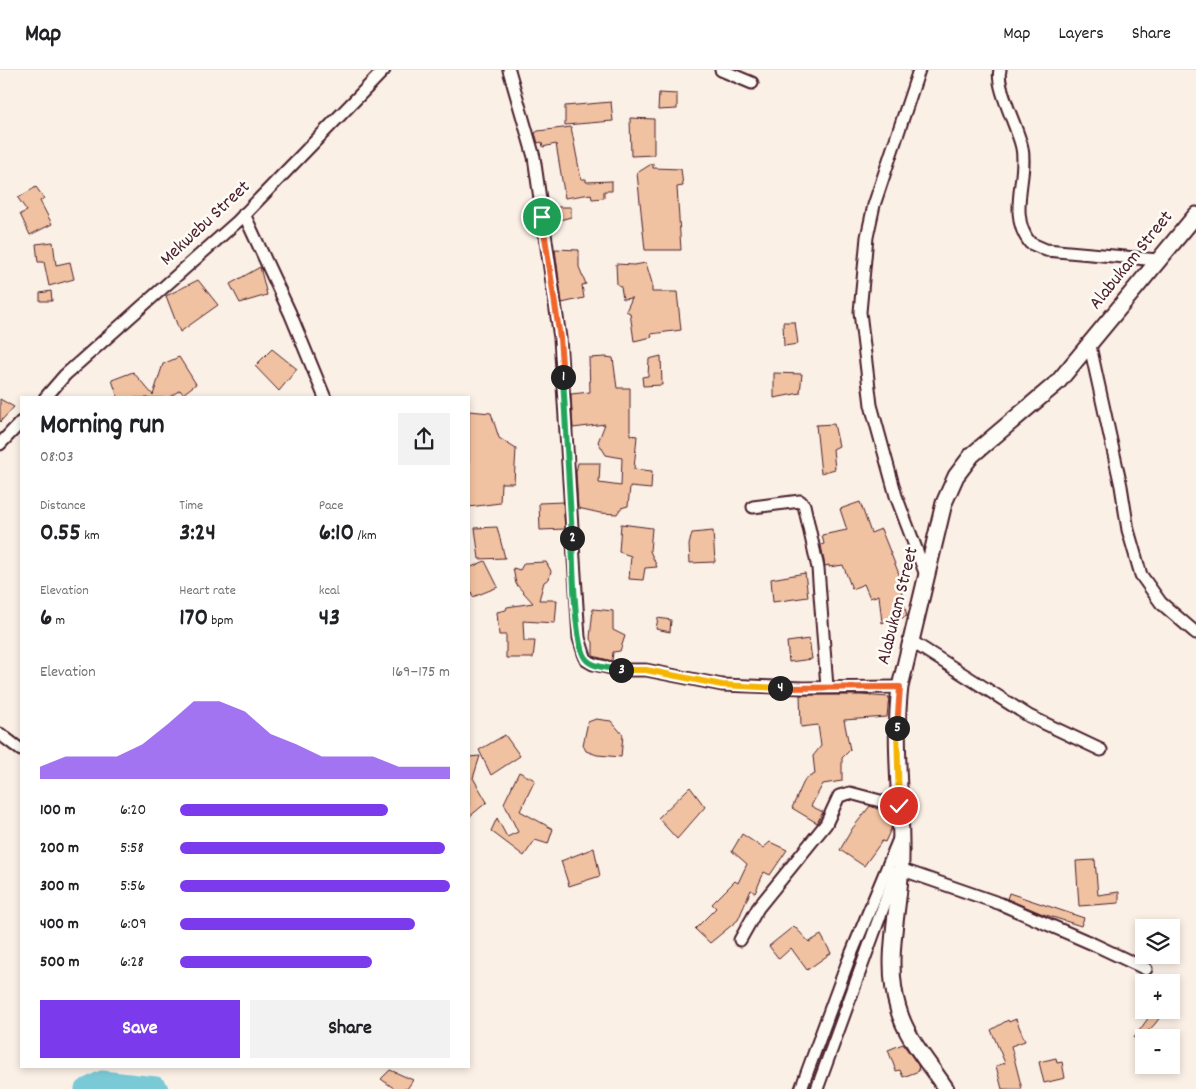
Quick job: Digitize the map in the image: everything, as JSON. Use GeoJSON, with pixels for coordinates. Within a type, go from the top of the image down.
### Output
{"type":"FeatureCollection","features":[{"type":"Feature","properties":{"kind":"street","name":"Mekwebu Street"},"geometry":{"type":"LineString","coordinates":[[46,396],[66,375],[244,214],[384,70]]}},
{"type":"Feature","properties":{"kind":"street"},"geometry":{"type":"LineString","coordinates":[[509,70],[534,157],[560,338],[578,638],[583,656],[593,664],[620,670],[646,670],[722,685],[803,688],[827,686],[900,687]]}},
{"type":"Feature","properties":{"kind":"street"},"geometry":{"type":"LineString","coordinates":[[721,70],[752,83]]}},
{"type":"Feature","properties":{"kind":"street"},"geometry":{"type":"LineString","coordinates":[[919,70],[874,205],[868,237],[860,312],[871,405],[896,496],[926,575]]}},
{"type":"Feature","properties":{"kind":"street"},"geometry":{"type":"LineString","coordinates":[[1000,70],[998,76],[1000,86],[1016,126],[1023,150],[1018,206],[1030,243],[1046,250],[1158,260]]}},
{"type":"Feature","properties":{"kind":"street"},"geometry":{"type":"LineString","coordinates":[[244,214],[290,314],[324,396]]}},
{"type":"Feature","properties":{"kind":"street","name":"Alabukam Street"},"geometry":{"type":"LineString","coordinates":[[946,1089],[902,1022],[892,986],[890,960],[901,864],[897,720],[900,687],[944,503],[956,476],[972,455],[1058,382],[1090,346],[1196,215]]}},
{"type":"Feature","properties":{"kind":"street"},"geometry":{"type":"LineString","coordinates":[[1090,346],[1121,486],[1128,530],[1141,575],[1161,603],[1196,633]]}},
{"type":"Feature","properties":{"kind":"street"},"geometry":{"type":"LineString","coordinates":[[0,444],[20,423]]}},
{"type":"Feature","properties":{"kind":"street"},"geometry":{"type":"LineString","coordinates":[[753,508],[800,502],[804,505],[818,568],[827,686]]}},
{"type":"Feature","properties":{"kind":"street"},"geometry":{"type":"LineString","coordinates":[[911,641],[1029,716],[1101,750]]}},
{"type":"Feature","properties":{"kind":"street"},"geometry":{"type":"LineString","coordinates":[[0,734],[20,749]]}},
{"type":"Feature","properties":{"kind":"street"},"geometry":{"type":"LineString","coordinates":[[740,940],[758,908],[826,824],[839,796],[850,793],[899,806]]}},
{"type":"Feature","properties":{"kind":"street"},"geometry":{"type":"LineString","coordinates":[[802,1089],[847,964],[900,835]]}},
{"type":"Feature","properties":{"kind":"street"},"geometry":{"type":"LineString","coordinates":[[817,1089],[901,864],[1001,904],[1146,969]]}},
{"type":"Feature","properties":{"kind":"building"},"geometry":{"type":"Polygon","coordinates":[[[659,93],[677,94],[677,109],[658,110],[659,93]]]}},
{"type":"Feature","properties":{"kind":"building"},"geometry":{"type":"Polygon","coordinates":[[[611,102],[613,121],[565,125],[565,106],[611,102]]]}},
{"type":"Feature","properties":{"kind":"building"},"geometry":{"type":"Polygon","coordinates":[[[630,118],[654,119],[654,155],[631,156],[630,118]]]}},
{"type":"Feature","properties":{"kind":"building"},"geometry":{"type":"Polygon","coordinates":[[[571,127],[581,179],[586,179],[586,182],[612,181],[612,191],[604,191],[604,198],[592,199],[591,194],[565,198],[556,144],[543,147],[542,142],[538,143],[535,133],[538,131],[571,127]]]}},
{"type":"Feature","properties":{"kind":"building"},"geometry":{"type":"Polygon","coordinates":[[[653,163],[653,168],[681,169],[683,186],[677,187],[681,250],[645,250],[637,173],[653,163]]]}},
{"type":"Feature","properties":{"kind":"building"},"geometry":{"type":"Polygon","coordinates":[[[36,187],[44,198],[40,201],[52,224],[30,235],[20,214],[27,211],[18,198],[36,187]]]}},
{"type":"Feature","properties":{"kind":"building"},"geometry":{"type":"Polygon","coordinates":[[[554,207],[571,207],[571,217],[556,221],[554,207]]]}},
{"type":"Feature","properties":{"kind":"building"},"geometry":{"type":"Polygon","coordinates":[[[53,242],[56,265],[70,262],[74,279],[49,286],[44,262],[38,262],[36,244],[53,242]]]}},
{"type":"Feature","properties":{"kind":"building"},"geometry":{"type":"Polygon","coordinates":[[[555,249],[579,250],[579,267],[586,284],[582,285],[584,298],[562,303],[555,249]]]}},
{"type":"Feature","properties":{"kind":"building"},"geometry":{"type":"Polygon","coordinates":[[[646,263],[652,283],[652,292],[677,292],[681,330],[651,334],[652,337],[634,341],[630,313],[626,311],[632,298],[623,299],[621,287],[617,284],[616,264],[634,265],[646,263]]]}},
{"type":"Feature","properties":{"kind":"building"},"geometry":{"type":"Polygon","coordinates":[[[260,267],[267,295],[240,303],[230,284],[260,267]]]}},
{"type":"Feature","properties":{"kind":"building"},"geometry":{"type":"Polygon","coordinates":[[[198,280],[218,305],[180,332],[166,296],[198,280]]]}},
{"type":"Feature","properties":{"kind":"building"},"geometry":{"type":"Polygon","coordinates":[[[51,291],[52,301],[40,301],[40,293],[51,291]]]}},
{"type":"Feature","properties":{"kind":"building"},"geometry":{"type":"Polygon","coordinates":[[[783,322],[795,322],[798,344],[784,346],[783,322]]]}},
{"type":"Feature","properties":{"kind":"building"},"geometry":{"type":"Polygon","coordinates":[[[272,349],[297,369],[279,391],[255,366],[272,349]]]}},
{"type":"Feature","properties":{"kind":"building"},"geometry":{"type":"Polygon","coordinates":[[[661,356],[662,385],[643,386],[642,377],[648,376],[649,359],[661,356]]]}},
{"type":"Feature","properties":{"kind":"building"},"geometry":{"type":"Polygon","coordinates":[[[179,357],[196,384],[183,394],[180,390],[171,396],[117,396],[112,380],[133,372],[153,395],[163,364],[179,357]]]}},
{"type":"Feature","properties":{"kind":"building"},"geometry":{"type":"Polygon","coordinates":[[[589,358],[613,358],[617,388],[630,388],[630,435],[637,436],[634,469],[652,471],[651,489],[630,487],[628,506],[621,508],[617,514],[600,513],[578,508],[576,472],[578,463],[600,463],[599,483],[621,486],[622,458],[606,455],[598,442],[605,424],[573,428],[571,394],[590,392],[589,358]]]}},
{"type":"Feature","properties":{"kind":"building"},"geometry":{"type":"Polygon","coordinates":[[[774,373],[802,374],[800,393],[774,398],[774,373]]]}},
{"type":"Feature","properties":{"kind":"building"},"geometry":{"type":"Polygon","coordinates":[[[0,399],[14,407],[0,422],[0,399]]]}},
{"type":"Feature","properties":{"kind":"building"},"geometry":{"type":"Polygon","coordinates":[[[470,411],[491,413],[499,438],[516,449],[514,483],[501,483],[500,503],[470,507],[470,411]]]}},
{"type":"Feature","properties":{"kind":"building"},"geometry":{"type":"Polygon","coordinates":[[[834,424],[839,446],[833,449],[835,469],[821,473],[816,425],[834,424]]]}},
{"type":"Feature","properties":{"kind":"building"},"geometry":{"type":"Polygon","coordinates":[[[563,502],[565,529],[540,530],[539,503],[563,502]]]}},
{"type":"Feature","properties":{"kind":"building"},"geometry":{"type":"Polygon","coordinates":[[[860,502],[871,533],[881,529],[903,584],[900,585],[907,616],[894,621],[893,618],[882,623],[879,595],[870,598],[864,584],[852,589],[843,565],[825,566],[821,545],[824,544],[822,535],[847,530],[840,509],[860,502]]]}},
{"type":"Feature","properties":{"kind":"building"},"geometry":{"type":"Polygon","coordinates":[[[621,524],[652,528],[650,551],[657,567],[645,568],[643,580],[629,579],[631,556],[619,552],[621,524]]]}},
{"type":"Feature","properties":{"kind":"building"},"geometry":{"type":"Polygon","coordinates":[[[497,527],[505,558],[479,559],[475,528],[497,527]]]}},
{"type":"Feature","properties":{"kind":"building"},"geometry":{"type":"Polygon","coordinates":[[[713,531],[715,562],[690,563],[689,545],[692,533],[713,531]]]}},
{"type":"Feature","properties":{"kind":"building"},"geometry":{"type":"Polygon","coordinates":[[[485,561],[498,587],[473,597],[470,589],[470,568],[485,561]]]}},
{"type":"Feature","properties":{"kind":"building"},"geometry":{"type":"Polygon","coordinates":[[[546,562],[551,571],[549,579],[544,582],[539,600],[557,600],[555,623],[523,621],[524,641],[535,641],[533,658],[506,658],[506,635],[499,635],[497,612],[506,610],[507,607],[533,603],[516,584],[513,568],[520,570],[524,563],[546,562]]]}},
{"type":"Feature","properties":{"kind":"building"},"geometry":{"type":"Polygon","coordinates":[[[805,573],[808,597],[773,602],[771,579],[805,573]]]}},
{"type":"Feature","properties":{"kind":"building"},"geometry":{"type":"Polygon","coordinates":[[[593,609],[613,611],[613,630],[625,636],[620,651],[613,652],[612,661],[593,656],[593,642],[590,638],[593,609]]]}},
{"type":"Feature","properties":{"kind":"building"},"geometry":{"type":"Polygon","coordinates":[[[658,618],[671,620],[670,632],[656,629],[658,618]]]}},
{"type":"Feature","properties":{"kind":"building"},"geometry":{"type":"Polygon","coordinates":[[[809,639],[812,659],[789,662],[787,642],[809,639]]]}},
{"type":"Feature","properties":{"kind":"building"},"geometry":{"type":"Polygon","coordinates":[[[800,695],[889,697],[887,717],[844,720],[850,750],[842,758],[842,781],[823,784],[811,806],[823,812],[817,823],[792,808],[805,779],[815,774],[813,756],[821,746],[818,725],[801,727],[800,695]]]}},
{"type":"Feature","properties":{"kind":"building"},"geometry":{"type":"Polygon","coordinates":[[[596,719],[611,721],[623,735],[621,757],[597,755],[586,751],[583,745],[588,722],[596,719]]]}},
{"type":"Feature","properties":{"kind":"building"},"geometry":{"type":"Polygon","coordinates":[[[505,735],[520,756],[491,775],[479,750],[505,735]]]}},
{"type":"Feature","properties":{"kind":"building"},"geometry":{"type":"Polygon","coordinates":[[[480,756],[473,778],[487,802],[470,816],[470,757],[480,756]]]}},
{"type":"Feature","properties":{"kind":"building"},"geometry":{"type":"Polygon","coordinates":[[[519,772],[535,780],[520,811],[553,829],[548,844],[535,840],[524,856],[491,831],[497,818],[507,837],[518,832],[504,803],[519,772]]]}},
{"type":"Feature","properties":{"kind":"building"},"geometry":{"type":"Polygon","coordinates":[[[690,787],[705,807],[677,839],[658,818],[690,787]]]}},
{"type":"Feature","properties":{"kind":"building"},"geometry":{"type":"Polygon","coordinates":[[[870,806],[891,814],[891,829],[885,842],[882,841],[864,866],[840,850],[852,829],[870,806]]]}},
{"type":"Feature","properties":{"kind":"building"},"geometry":{"type":"Polygon","coordinates":[[[742,834],[763,848],[770,842],[787,850],[770,875],[764,872],[755,893],[751,890],[738,920],[710,943],[695,929],[716,908],[712,904],[735,881],[738,883],[747,864],[732,851],[742,834]]]}},
{"type":"Feature","properties":{"kind":"building"},"geometry":{"type":"Polygon","coordinates":[[[594,848],[600,876],[569,886],[561,861],[594,848]]]}},
{"type":"Feature","properties":{"kind":"building"},"geometry":{"type":"Polygon","coordinates":[[[1095,860],[1098,895],[1119,892],[1119,903],[1079,906],[1076,861],[1095,860]]]}},
{"type":"Feature","properties":{"kind":"building"},"geometry":{"type":"Polygon","coordinates":[[[1009,893],[1084,918],[1081,926],[1043,914],[1007,899],[1009,893]]]}},
{"type":"Feature","properties":{"kind":"building"},"geometry":{"type":"Polygon","coordinates":[[[794,926],[809,942],[821,935],[831,953],[807,970],[791,948],[779,959],[769,946],[794,926]]]}},
{"type":"Feature","properties":{"kind":"building"},"geometry":{"type":"Polygon","coordinates":[[[1016,1019],[1025,1041],[1011,1046],[1022,1089],[1002,1089],[996,1066],[1005,1063],[991,1030],[1008,1020],[1009,1022],[1016,1019]]]}},
{"type":"Feature","properties":{"kind":"building"},"geometry":{"type":"Polygon","coordinates":[[[1148,1019],[1159,1019],[1150,1029],[1140,1029],[1148,1019]]]}},
{"type":"Feature","properties":{"kind":"building"},"geometry":{"type":"Polygon","coordinates":[[[903,1044],[918,1065],[919,1071],[903,1077],[900,1070],[896,1071],[888,1050],[903,1044]]]}},
{"type":"Feature","properties":{"kind":"building"},"geometry":{"type":"Polygon","coordinates":[[[1056,1058],[1057,1063],[1062,1062],[1065,1078],[1044,1083],[1039,1062],[1056,1058]]]}},
{"type":"Feature","properties":{"kind":"building"},"geometry":{"type":"Polygon","coordinates":[[[390,1070],[413,1080],[407,1089],[395,1089],[381,1079],[390,1070]]]}},
{"type":"Feature","properties":{"kind":"waterway"},"geometry":{"type":"LineString","coordinates":[[84,1089],[102,1080],[156,1086],[159,1089]]}},
{"type":"Feature","properties":{"kind":"route"},"geometry":{"type":"LineString","coordinates":[[542,217],[560,338],[578,638],[583,656],[593,664],[620,670],[646,670],[722,685],[767,688],[827,686],[900,687],[897,711],[899,806]]}}]}
